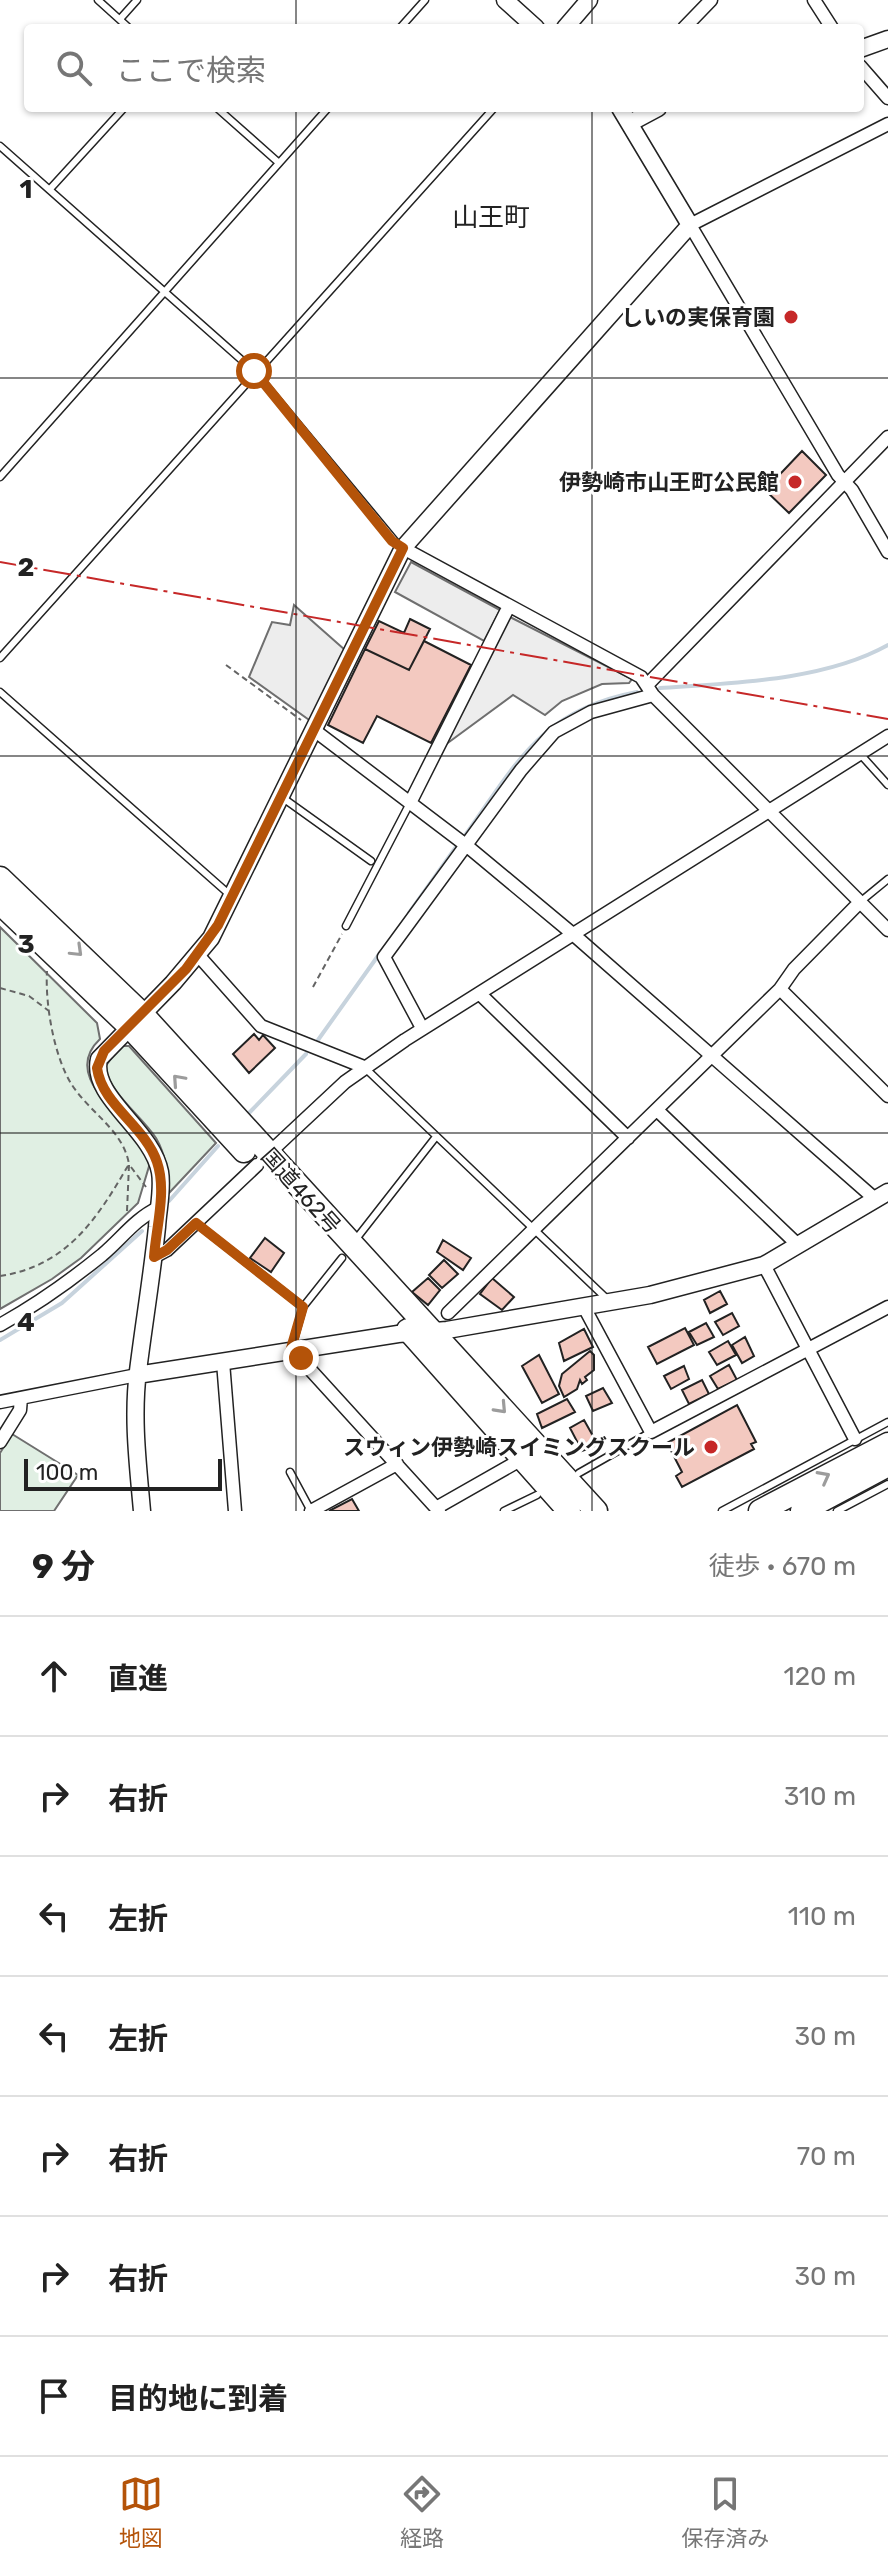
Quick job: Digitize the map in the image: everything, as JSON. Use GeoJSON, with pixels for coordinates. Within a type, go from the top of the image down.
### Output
{"type":"FeatureCollection","features":[{"type":"Feature","properties":{"kind":"highway","name":"国道462号"},"geometry":{"type":"LineString","coordinates":[[0,878],[136,1021],[420,1332],[596,1511]]}},
{"type":"Feature","properties":{"kind":"highway","name":"国道462号"},"geometry":{"type":"LineString","coordinates":[[0,903],[136,1021]]}},
{"type":"Feature","properties":{"kind":"highway","name":"国道462号"},"geometry":{"type":"LineString","coordinates":[[420,1332],[522,1459],[569,1511]]}},
{"type":"Feature","properties":{"kind":"highway"},"geometry":{"type":"LineString","coordinates":[[764,1509],[888,1444]]}},
{"type":"Feature","properties":{"kind":"highway"},"geometry":{"type":"LineString","coordinates":[[802,1511],[839,1501],[888,1465]]}},
{"type":"Feature","properties":{"kind":"street"},"geometry":{"type":"LineString","coordinates":[[505,0],[532,24]]}},
{"type":"Feature","properties":{"kind":"street"},"geometry":{"type":"LineString","coordinates":[[568,24],[589,0]]}},
{"type":"Feature","properties":{"kind":"street"},"geometry":{"type":"LineString","coordinates":[[688,24],[711,0]]}},
{"type":"Feature","properties":{"kind":"street"},"geometry":{"type":"LineString","coordinates":[[814,0],[829,24]]}},
{"type":"Feature","properties":{"kind":"street"},"geometry":{"type":"LineString","coordinates":[[864,48],[888,39]]}},
{"type":"Feature","properties":{"kind":"street"},"geometry":{"type":"LineString","coordinates":[[864,71],[888,98]]}},
{"type":"Feature","properties":{"kind":"street"},"geometry":{"type":"LineString","coordinates":[[623,112],[888,552]]}},
{"type":"Feature","properties":{"kind":"street"},"geometry":{"type":"LineString","coordinates":[[630,123],[651,112]]}},
{"type":"Feature","properties":{"kind":"street"},"geometry":{"type":"LineString","coordinates":[[142,1511],[136,1435],[137,1375],[154,1257],[160,1172],[152,1149],[137,1126],[104,1090],[98,1073],[104,1051],[198,955],[234,896],[403,548],[690,225],[888,124]]}},
{"type":"Feature","properties":{"kind":"street"},"geometry":{"type":"LineString","coordinates":[[422,1028],[384,957],[521,770],[554,732],[591,712],[651,689],[888,437]]}},
{"type":"Feature","properties":{"kind":"street"},"geometry":{"type":"LineString","coordinates":[[403,548],[651,689],[768,812],[888,930]]}},
{"type":"Feature","properties":{"kind":"street"},"geometry":{"type":"LineString","coordinates":[[410,803],[509,606]]}},
{"type":"Feature","properties":{"kind":"street"},"geometry":{"type":"LineString","coordinates":[[0,1402],[137,1375],[609,1303],[764,1265],[882,1196],[467,846],[314,730]]}},
{"type":"Feature","properties":{"kind":"street"},"geometry":{"type":"LineString","coordinates":[[154,1257],[167,1250],[364,1067],[888,736]]}},
{"type":"Feature","properties":{"kind":"street"},"geometry":{"type":"LineString","coordinates":[[448,1313],[714,1055],[860,902]]}},
{"type":"Feature","properties":{"kind":"street"},"geometry":{"type":"LineString","coordinates":[[198,955],[261,1026],[364,1067]]}},
{"type":"Feature","properties":{"kind":"street"},"geometry":{"type":"LineString","coordinates":[[780,989],[886,1091]]}},
{"type":"Feature","properties":{"kind":"street"},"geometry":{"type":"LineString","coordinates":[[480,994],[628,1138]]}},
{"type":"Feature","properties":{"kind":"street"},"geometry":{"type":"LineString","coordinates":[[657,1110],[798,1245]]}},
{"type":"Feature","properties":{"kind":"street"},"geometry":{"type":"LineString","coordinates":[[1,1323],[50,1294],[104,1253],[140,1217],[158,1208]]}},
{"type":"Feature","properties":{"kind":"street"},"geometry":{"type":"LineString","coordinates":[[764,1265],[855,1439]]}},
{"type":"Feature","properties":{"kind":"street"},"geometry":{"type":"LineString","coordinates":[[584,1307],[651,1432],[888,1307]]}},
{"type":"Feature","properties":{"kind":"street"},"geometry":{"type":"LineString","coordinates":[[295,1352],[438,1509],[522,1459]]}},
{"type":"Feature","properties":{"kind":"street"},"geometry":{"type":"LineString","coordinates":[[223,1362],[235,1511]]}},
{"type":"Feature","properties":{"kind":"street"},"geometry":{"type":"LineString","coordinates":[[0,1442],[20,1410],[21,1398]]}},
{"type":"Feature","properties":{"kind":"street"},"geometry":{"type":"LineString","coordinates":[[311,1511],[397,1464]]}},
{"type":"Feature","properties":{"kind":"lane"},"geometry":{"type":"LineString","coordinates":[[98,0],[125,24]]}},
{"type":"Feature","properties":{"kind":"lane"},"geometry":{"type":"LineString","coordinates":[[120,19],[137,0]]}},
{"type":"Feature","properties":{"kind":"lane"},"geometry":{"type":"LineString","coordinates":[[404,24],[425,0]]}},
{"type":"Feature","properties":{"kind":"lane"},"geometry":{"type":"LineString","coordinates":[[50,189],[120,112]]}},
{"type":"Feature","properties":{"kind":"lane"},"geometry":{"type":"LineString","coordinates":[[222,112],[279,163]]}},
{"type":"Feature","properties":{"kind":"lane"},"geometry":{"type":"LineString","coordinates":[[0,477],[324,112]]}},
{"type":"Feature","properties":{"kind":"lane"},"geometry":{"type":"LineString","coordinates":[[0,658],[254,371],[490,112]]}},
{"type":"Feature","properties":{"kind":"lane"},"geometry":{"type":"LineString","coordinates":[[0,146],[254,371],[392,541],[403,548]]}},
{"type":"Feature","properties":{"kind":"lane"},"geometry":{"type":"LineString","coordinates":[[0,692],[234,896]]}},
{"type":"Feature","properties":{"kind":"lane"},"geometry":{"type":"LineString","coordinates":[[860,754],[888,785]]}},
{"type":"Feature","properties":{"kind":"lane"},"geometry":{"type":"LineString","coordinates":[[281,798],[371,861]]}},
{"type":"Feature","properties":{"kind":"lane"},"geometry":{"type":"LineString","coordinates":[[346,926],[410,803]]}},
{"type":"Feature","properties":{"kind":"lane"},"geometry":{"type":"LineString","coordinates":[[860,902],[888,879]]}},
{"type":"Feature","properties":{"kind":"lane"},"geometry":{"type":"LineString","coordinates":[[364,1067],[435,1138],[602,1291],[609,1303]]}},
{"type":"Feature","properties":{"kind":"lane"},"geometry":{"type":"LineString","coordinates":[[295,1352],[303,1307],[435,1138]]}},
{"type":"Feature","properties":{"kind":"lane"},"geometry":{"type":"LineString","coordinates":[[196,1223],[303,1307]]}},
{"type":"Feature","properties":{"kind":"lane"},"geometry":{"type":"LineString","coordinates":[[722,1511],[888,1422]]}},
{"type":"Feature","properties":{"kind":"lane"},"geometry":{"type":"LineString","coordinates":[[579,1473],[651,1432]]}},
{"type":"Feature","properties":{"kind":"lane"},"geometry":{"type":"LineString","coordinates":[[290,1472],[311,1511]]}},
{"type":"Feature","properties":{"kind":"lane"},"geometry":{"type":"LineString","coordinates":[[764,1509],[789,1475]]}},
{"type":"Feature","properties":{"kind":"lane"},"geometry":{"type":"LineString","coordinates":[[839,1501],[888,1484]]}},
{"type":"Feature","properties":{"kind":"lane"},"geometry":{"type":"LineString","coordinates":[[839,1501],[875,1491]]}},
{"type":"Feature","properties":{"kind":"lane"},"geometry":{"type":"LineString","coordinates":[[504,1511],[537,1495]]}},
{"type":"Feature","properties":{"kind":"path"},"geometry":{"type":"LineString","coordinates":[[226,665],[314,730]]}},
{"type":"Feature","properties":{"kind":"path"},"geometry":{"type":"LineString","coordinates":[[313,987],[346,926]]}},
{"type":"Feature","properties":{"kind":"path"},"geometry":{"type":"LineString","coordinates":[[50,966],[46,972],[50,1012],[71,1084],[125,1144],[129,1164],[129,1217]]}},
{"type":"Feature","properties":{"kind":"path"},"geometry":{"type":"LineString","coordinates":[[0,988],[29,996],[50,1012]]}},
{"type":"Feature","properties":{"kind":"path"},"geometry":{"type":"LineString","coordinates":[[129,1164],[150,1191]]}},
{"type":"Feature","properties":{"kind":"path"},"geometry":{"type":"LineString","coordinates":[[0,1276],[19,1273],[50,1261],[77,1240],[99,1216],[129,1164]]}},
{"type":"Feature","properties":{"kind":"green space"},"geometry":{"type":"Polygon","coordinates":[[[0,927],[97,1023],[100,1039],[90,1052],[87,1064],[89,1077],[136,1138],[150,1163],[138,1203],[81,1258],[0,1309],[0,927]]]}},
{"type":"Feature","properties":{"kind":"green space"},"geometry":{"type":"Polygon","coordinates":[[[120,1046],[129,1046],[216,1143],[169,1193],[166,1165],[156,1138],[108,1077],[105,1067],[120,1046]]]}},
{"type":"Feature","properties":{"kind":"green space"},"geometry":{"type":"Polygon","coordinates":[[[12,1434],[78,1475],[54,1511],[0,1511],[0,1453],[12,1434]]]}},
{"type":"Feature","properties":{"kind":"shaded area"},"geometry":{"type":"Polygon","coordinates":[[[411,562],[500,610],[484,641],[395,592],[411,562]]]}},
{"type":"Feature","properties":{"kind":"shaded area"},"geometry":{"type":"Polygon","coordinates":[[[294,605],[345,650],[312,722],[249,677],[272,622],[290,625],[294,605]]]}},
{"type":"Feature","properties":{"kind":"shaded area"},"geometry":{"type":"Polygon","coordinates":[[[510,617],[632,679],[629,683],[602,684],[562,701],[545,715],[513,695],[445,745],[510,617]]]}},
{"type":"Feature","properties":{"kind":"building","name":"伊勢崎市山王町公民館"},"geometry":{"type":"Polygon","coordinates":[[[802,451],[826,475],[789,513],[765,490],[802,451]]]}},
{"type":"Feature","properties":{"kind":"building"},"geometry":{"type":"Polygon","coordinates":[[[410,619],[430,629],[409,670],[365,649],[379,621],[404,633],[410,619]]]}},
{"type":"Feature","properties":{"kind":"building"},"geometry":{"type":"Polygon","coordinates":[[[424,641],[471,665],[431,743],[377,716],[363,743],[328,725],[365,649],[409,670],[424,641]]]}},
{"type":"Feature","properties":{"kind":"building"},"geometry":{"type":"Polygon","coordinates":[[[254,1034],[259,1040],[263,1035],[275,1048],[249,1073],[233,1054],[254,1034]]]}},
{"type":"Feature","properties":{"kind":"building"},"geometry":{"type":"Polygon","coordinates":[[[265,1238],[284,1253],[271,1272],[250,1258],[265,1238]]]}},
{"type":"Feature","properties":{"kind":"building"},"geometry":{"type":"Polygon","coordinates":[[[443,1240],[471,1258],[463,1270],[437,1252],[443,1240]]]}},
{"type":"Feature","properties":{"kind":"building"},"geometry":{"type":"Polygon","coordinates":[[[444,1260],[458,1274],[442,1288],[429,1275],[444,1260]]]}},
{"type":"Feature","properties":{"kind":"building"},"geometry":{"type":"Polygon","coordinates":[[[428,1278],[440,1290],[428,1305],[412,1292],[428,1278]]]}},
{"type":"Feature","properties":{"kind":"building"},"geometry":{"type":"Polygon","coordinates":[[[492,1278],[514,1297],[502,1310],[480,1294],[492,1278]]]}},
{"type":"Feature","properties":{"kind":"building"},"geometry":{"type":"Polygon","coordinates":[[[720,1291],[727,1304],[710,1313],[704,1300],[720,1291]]]}},
{"type":"Feature","properties":{"kind":"building"},"geometry":{"type":"Polygon","coordinates":[[[732,1313],[739,1326],[723,1335],[715,1322],[732,1313]]]}},
{"type":"Feature","properties":{"kind":"building"},"geometry":{"type":"Polygon","coordinates":[[[706,1323],[714,1337],[697,1345],[689,1332],[706,1323]]]}},
{"type":"Feature","properties":{"kind":"building"},"geometry":{"type":"Polygon","coordinates":[[[685,1328],[694,1345],[657,1364],[648,1347],[685,1328]]]}},
{"type":"Feature","properties":{"kind":"building"},"geometry":{"type":"Polygon","coordinates":[[[584,1329],[593,1347],[564,1361],[559,1343],[584,1329]]]}},
{"type":"Feature","properties":{"kind":"building"},"geometry":{"type":"Polygon","coordinates":[[[745,1337],[754,1356],[742,1363],[732,1345],[745,1337]]]}},
{"type":"Feature","properties":{"kind":"building"},"geometry":{"type":"Polygon","coordinates":[[[728,1341],[736,1355],[717,1365],[709,1352],[728,1341]]]}},
{"type":"Feature","properties":{"kind":"building"},"geometry":{"type":"Polygon","coordinates":[[[590,1351],[594,1355],[594,1370],[582,1384],[580,1380],[577,1389],[564,1397],[559,1386],[562,1374],[590,1351]]]}},
{"type":"Feature","properties":{"kind":"building"},"geometry":{"type":"Polygon","coordinates":[[[539,1355],[559,1394],[542,1403],[522,1366],[539,1355]]]}},
{"type":"Feature","properties":{"kind":"building"},"geometry":{"type":"Polygon","coordinates":[[[729,1365],[737,1380],[718,1389],[710,1376],[729,1365]]]}},
{"type":"Feature","properties":{"kind":"building"},"geometry":{"type":"Polygon","coordinates":[[[684,1366],[689,1379],[671,1389],[664,1376],[684,1366]]]}},
{"type":"Feature","properties":{"kind":"building"},"geometry":{"type":"Polygon","coordinates":[[[702,1380],[709,1394],[689,1404],[682,1390],[702,1380]]]}},
{"type":"Feature","properties":{"kind":"building"},"geometry":{"type":"Polygon","coordinates":[[[603,1388],[612,1403],[593,1411],[586,1396],[603,1388]]]}},
{"type":"Feature","properties":{"kind":"building"},"geometry":{"type":"Polygon","coordinates":[[[567,1399],[575,1412],[542,1428],[537,1414],[567,1399]]]}},
{"type":"Feature","properties":{"kind":"building","name":"スウィン伊勢崎スイミングスクール"},"geometry":{"type":"Polygon","coordinates":[[[737,1405],[756,1442],[751,1444],[754,1449],[682,1487],[676,1476],[682,1472],[667,1443],[737,1405]]]}},
{"type":"Feature","properties":{"kind":"building"},"geometry":{"type":"Polygon","coordinates":[[[584,1420],[598,1445],[582,1451],[570,1428],[584,1420]]]}},
{"type":"Feature","properties":{"kind":"building"},"geometry":{"type":"Polygon","coordinates":[[[352,1499],[359,1511],[329,1511],[352,1499]]]}},
{"type":"Feature","properties":{"kind":"waterway"},"geometry":{"type":"LineString","coordinates":[[660,688],[747,682],[807,673],[863,657],[888,645]]}},
{"type":"Feature","properties":{"kind":"waterway"},"geometry":{"type":"LineString","coordinates":[[466,834],[535,742],[578,712],[605,700],[637,692]]}},
{"type":"Feature","properties":{"kind":"waterway"},"geometry":{"type":"LineString","coordinates":[[409,913],[456,847]]}},
{"type":"Feature","properties":{"kind":"waterway"},"geometry":{"type":"LineString","coordinates":[[318,1040],[380,953]]}},
{"type":"Feature","properties":{"kind":"waterway"},"geometry":{"type":"LineString","coordinates":[[249,1113],[306,1054]]}},
{"type":"Feature","properties":{"kind":"waterway"},"geometry":{"type":"LineString","coordinates":[[169,1201],[218,1146]]}},
{"type":"Feature","properties":{"kind":"waterway"},"geometry":{"type":"LineString","coordinates":[[0,1340],[62,1303],[142,1231]]}},
{"type":"Feature","properties":{"kind":"power"},"geometry":{"type":"LineString","coordinates":[[0,562],[888,719]]}},
{"type":"Feature","properties":{"kind":"place","name":"しいの実保育園"},"geometry":{"type":"Point","coordinates":[791,317]}},
{"type":"Feature","properties":{"kind":"place","name":"伊勢崎市山王町公民館"},"geometry":{"type":"Point","coordinates":[795,482]}},
{"type":"Feature","properties":{"kind":"place","name":"スウィン伊勢崎スイミングスクール"},"geometry":{"type":"Point","coordinates":[711,1447]}},
{"type":"Feature","properties":{"kind":"district","name":"山王町"},"geometry":{"type":"Point","coordinates":[491,217]}},
{"type":"Feature","properties":{"kind":"route"},"geometry":{"type":"LineString","coordinates":[[254,371],[392,541],[403,548],[218,925],[186,969],[104,1051],[97,1068],[104,1090],[137,1126],[157,1162],[161,1182],[154,1257],[167,1250],[196,1223],[201,1230],[303,1307],[290,1352],[300,1351],[301,1358]]}}]}
